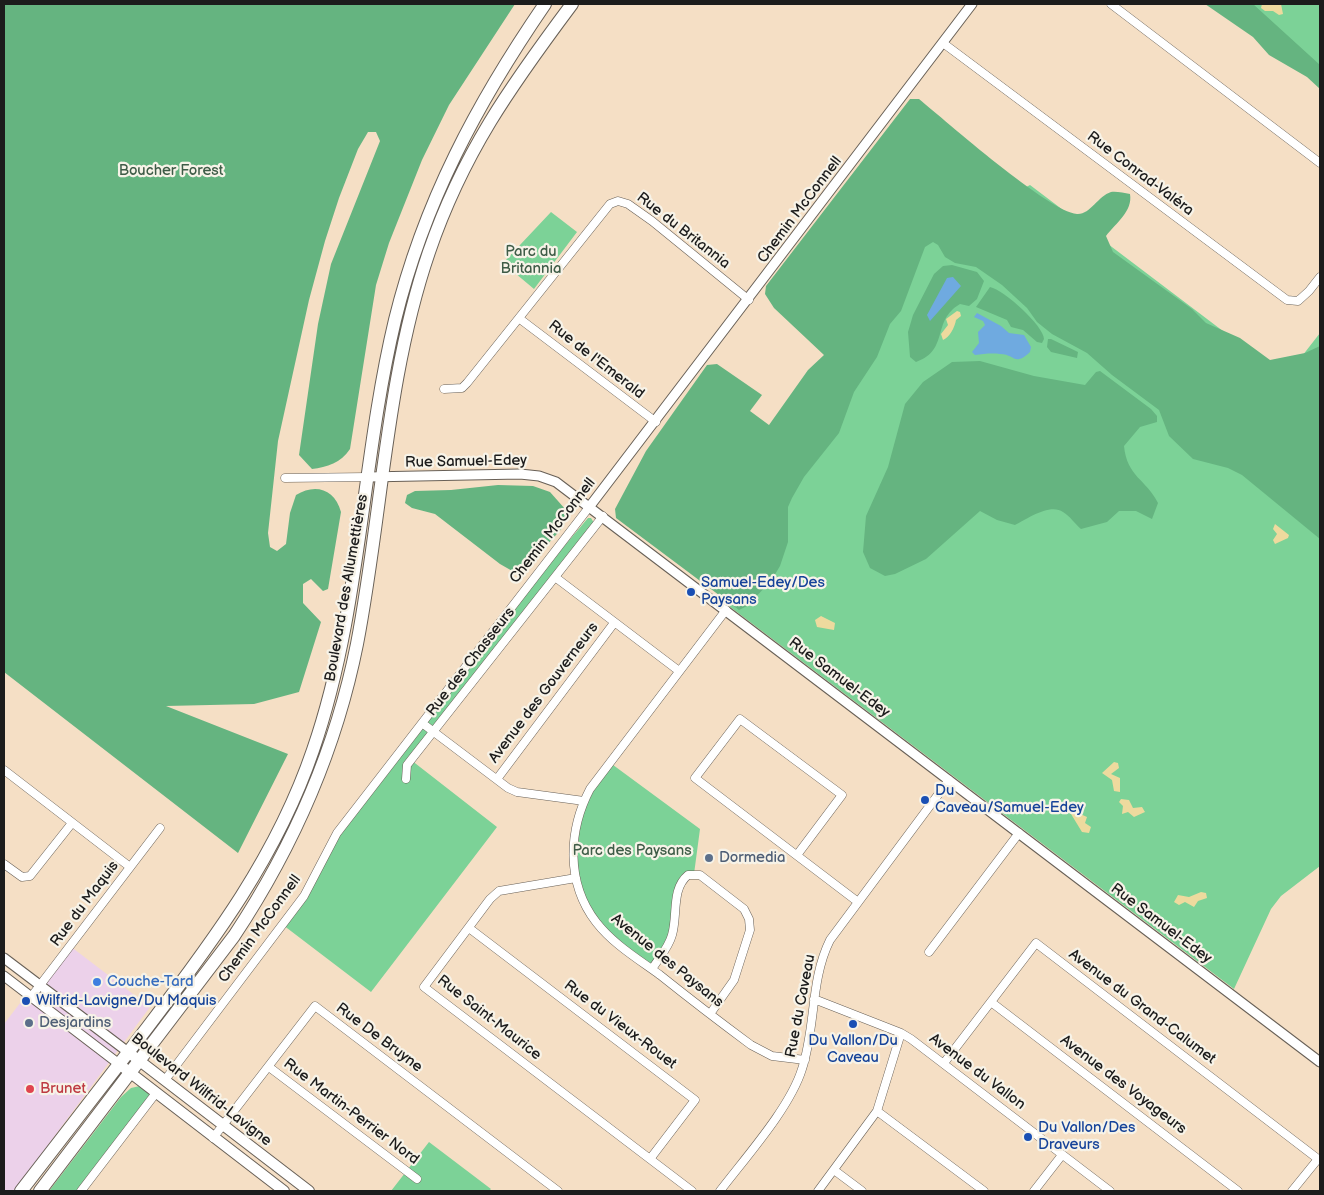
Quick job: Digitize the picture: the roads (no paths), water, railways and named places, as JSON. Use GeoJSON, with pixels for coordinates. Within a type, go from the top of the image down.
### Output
{"type":"FeatureCollection","features":[{"type":"Feature","properties":{"kind":"highway","name":"Boulevard des Allumettières"},"geometry":{"type":"LineString","coordinates":[[21,1191],[188,975],[240,901],[272,846],[300,785],[323,718],[340,651],[351,597],[368,477],[395,323],[404,286],[430,211],[473,118],[493,83],[546,4]]}},
{"type":"Feature","properties":{"kind":"highway","name":"Boulevard des Allumettières"},"geometry":{"type":"LineString","coordinates":[[40,1191],[205,976],[261,896],[297,827],[338,722],[352,664],[409,323],[428,254],[443,213],[472,149],[530,59],[572,4]]}},
{"type":"Feature","properties":{"kind":"main road","name":"Boulevard Wilfrid-Lavigne"},"geometry":{"type":"LineString","coordinates":[[128,1052],[309,1191]]}},
{"type":"Feature","properties":{"kind":"main road","name":"Boulevard Wilfrid-Lavigne"},"geometry":{"type":"LineString","coordinates":[[119,1064],[284,1191]]}},
{"type":"Feature","properties":{"kind":"street","name":"Chemin McConnell"},"geometry":{"type":"LineString","coordinates":[[165,1080],[300,902],[334,838],[656,422],[972,4]]}},
{"type":"Feature","properties":{"kind":"street"},"geometry":{"type":"LineString","coordinates":[[1110,4],[1320,163]]}},
{"type":"Feature","properties":{"kind":"street","name":"Rue Conrad-Valéra"},"geometry":{"type":"LineString","coordinates":[[942,43],[1288,300],[1298,301],[1320,277]]}},
{"type":"Feature","properties":{"kind":"street","name":"Rue du Britannia"},"geometry":{"type":"LineString","coordinates":[[444,390],[462,388],[467,383],[610,204],[618,201],[628,204],[652,221],[749,300]]}},
{"type":"Feature","properties":{"kind":"street","name":"Rue de l'Emerald"},"geometry":{"type":"LineString","coordinates":[[520,319],[656,422]]}},
{"type":"Feature","properties":{"kind":"street","name":"Rue Samuel-Edey"},"geometry":{"type":"LineString","coordinates":[[286,478],[530,474],[556,482],[1320,1062]]}},
{"type":"Feature","properties":{"kind":"street","name":"Rue des Chasseurs"},"geometry":{"type":"LineString","coordinates":[[406,779],[407,765],[603,516]]}},
{"type":"Feature","properties":{"kind":"street"},"geometry":{"type":"LineString","coordinates":[[555,576],[679,671]]}},
{"type":"Feature","properties":{"kind":"street","name":"Avenue des Paysans"},"geometry":{"type":"LineString","coordinates":[[726,610],[610,762],[584,801],[578,817],[574,844],[576,878],[581,895],[596,922],[619,945],[761,1051],[772,1056],[805,1060]]}},
{"type":"Feature","properties":{"kind":"street","name":"Avenue des Gouverneurs"},"geometry":{"type":"LineString","coordinates":[[497,779],[614,623]]}},
{"type":"Feature","properties":{"kind":"street"},"geometry":{"type":"LineString","coordinates":[[797,855],[842,796],[740,719],[695,778],[858,902]]}},
{"type":"Feature","properties":{"kind":"street"},"geometry":{"type":"LineString","coordinates":[[422,723],[508,788],[516,792],[584,801]]}},
{"type":"Feature","properties":{"kind":"street"},"geometry":{"type":"LineString","coordinates":[[4,770],[130,868]]}},
{"type":"Feature","properties":{"kind":"street","name":"Rue du Caveau"},"geometry":{"type":"LineString","coordinates":[[720,1191],[789,1099],[805,1060],[819,970],[825,949],[949,780]]}},
{"type":"Feature","properties":{"kind":"street"},"geometry":{"type":"LineString","coordinates":[[4,864],[22,877],[30,876],[72,823]]}},
{"type":"Feature","properties":{"kind":"street","name":"Rue du Maquis"},"geometry":{"type":"LineString","coordinates":[[31,997],[160,828]]}},
{"type":"Feature","properties":{"kind":"street"},"geometry":{"type":"LineString","coordinates":[[929,952],[1018,833]]}},
{"type":"Feature","properties":{"kind":"street"},"geometry":{"type":"LineString","coordinates":[[652,969],[672,935],[679,887],[688,875],[700,875],[744,909],[749,919],[750,930],[734,980],[710,1014]]}},
{"type":"Feature","properties":{"kind":"street","name":"Rue Saint-Maurice"},"geometry":{"type":"LineString","coordinates":[[576,878],[499,891],[490,899],[424,987],[692,1191]]}},
{"type":"Feature","properties":{"kind":"street","name":"Rue du Vieux-Rouet"},"geometry":{"type":"LineString","coordinates":[[469,928],[695,1100],[650,1159]]}},
{"type":"Feature","properties":{"kind":"street","name":"Avenue du Grand-Calumet"},"geometry":{"type":"LineString","coordinates":[[944,1063],[1036,943],[1318,1159],[1292,1191]]}},
{"type":"Feature","properties":{"kind":"street","name":"Boulevard Wilfrid-Lavigne"},"geometry":{"type":"LineString","coordinates":[[4,958],[128,1052]]}},
{"type":"Feature","properties":{"kind":"street","name":"Boulevard Wilfrid-Lavigne"},"geometry":{"type":"LineString","coordinates":[[4,976],[119,1064]]}},
{"type":"Feature","properties":{"kind":"street","name":"Avenue du Vallon"},"geometry":{"type":"LineString","coordinates":[[814,999],[901,1033],[944,1063],[1110,1191]]}},
{"type":"Feature","properties":{"kind":"street","name":"Avenue des Voyageurs"},"geometry":{"type":"LineString","coordinates":[[991,1002],[1238,1191]]}},
{"type":"Feature","properties":{"kind":"street","name":"Rue De Bruyne"},"geometry":{"type":"LineString","coordinates":[[213,1138],[315,1006],[558,1191]]}},
{"type":"Feature","properties":{"kind":"street"},"geometry":{"type":"LineString","coordinates":[[818,1191],[877,1111],[901,1033]]}},
{"type":"Feature","properties":{"kind":"street","name":"Rue Martin-Perrier Nord"},"geometry":{"type":"LineString","coordinates":[[269,1067],[417,1179]]}},
{"type":"Feature","properties":{"kind":"street"},"geometry":{"type":"LineString","coordinates":[[81,1191],[156,1093]]}},
{"type":"Feature","properties":{"kind":"street"},"geometry":{"type":"LineString","coordinates":[[877,1111],[984,1191]]}},
{"type":"Feature","properties":{"kind":"street"},"geometry":{"type":"LineString","coordinates":[[1034,1191],[1062,1155]]}},
{"type":"Feature","properties":{"kind":"street"},"geometry":{"type":"LineString","coordinates":[[834,1170],[862,1191]]}},
{"type":"Feature","properties":{"kind":"water"},"geometry":{"type":"Polygon","coordinates":[[[953,277],[961,286],[930,321],[927,315],[947,278],[953,277]]]}},
{"type":"Feature","properties":{"kind":"water"},"geometry":{"type":"Polygon","coordinates":[[[977,313],[1001,326],[1009,333],[1024,335],[1031,347],[1030,352],[1021,359],[1000,354],[975,355],[972,352],[979,343],[978,332],[985,325],[983,321],[974,317],[977,313]]]}},
{"type":"Feature","properties":{"kind":"place","name":"Samuel-Edey/Des Paysans"},"geometry":{"type":"Point","coordinates":[691,592]}},
{"type":"Feature","properties":{"kind":"place","name":"Du Caveau/Samuel-Edey"},"geometry":{"type":"Point","coordinates":[925,800]}},
{"type":"Feature","properties":{"kind":"place","name":"Dormedia"},"geometry":{"type":"Point","coordinates":[709,858]}},
{"type":"Feature","properties":{"kind":"place","name":"Couche-Tard"},"geometry":{"type":"Point","coordinates":[97,982]}},
{"type":"Feature","properties":{"kind":"place","name":"Wilfrid-Lavigne/Du Maquis"},"geometry":{"type":"Point","coordinates":[26,1001]}},
{"type":"Feature","properties":{"kind":"place","name":"Desjardins"},"geometry":{"type":"Point","coordinates":[29,1023]}},
{"type":"Feature","properties":{"kind":"place","name":"Du Vallon/Du Caveau"},"geometry":{"type":"Point","coordinates":[853,1024]}},
{"type":"Feature","properties":{"kind":"place","name":"Brunet"},"geometry":{"type":"Point","coordinates":[30,1089]}},
{"type":"Feature","properties":{"kind":"place","name":"Du Vallon/Des Draveurs"},"geometry":{"type":"Point","coordinates":[1028,1137]}},
{"type":"Feature","properties":{"kind":"park label","name":"Boucher Forest"},"geometry":{"type":"Point","coordinates":[171,171]}},
{"type":"Feature","properties":{"kind":"park label","name":"Parc du Britannia"},"geometry":{"type":"Point","coordinates":[531,260]}},
{"type":"Feature","properties":{"kind":"park label","name":"Parc des Paysans"},"geometry":{"type":"Point","coordinates":[632,851]}}]}
